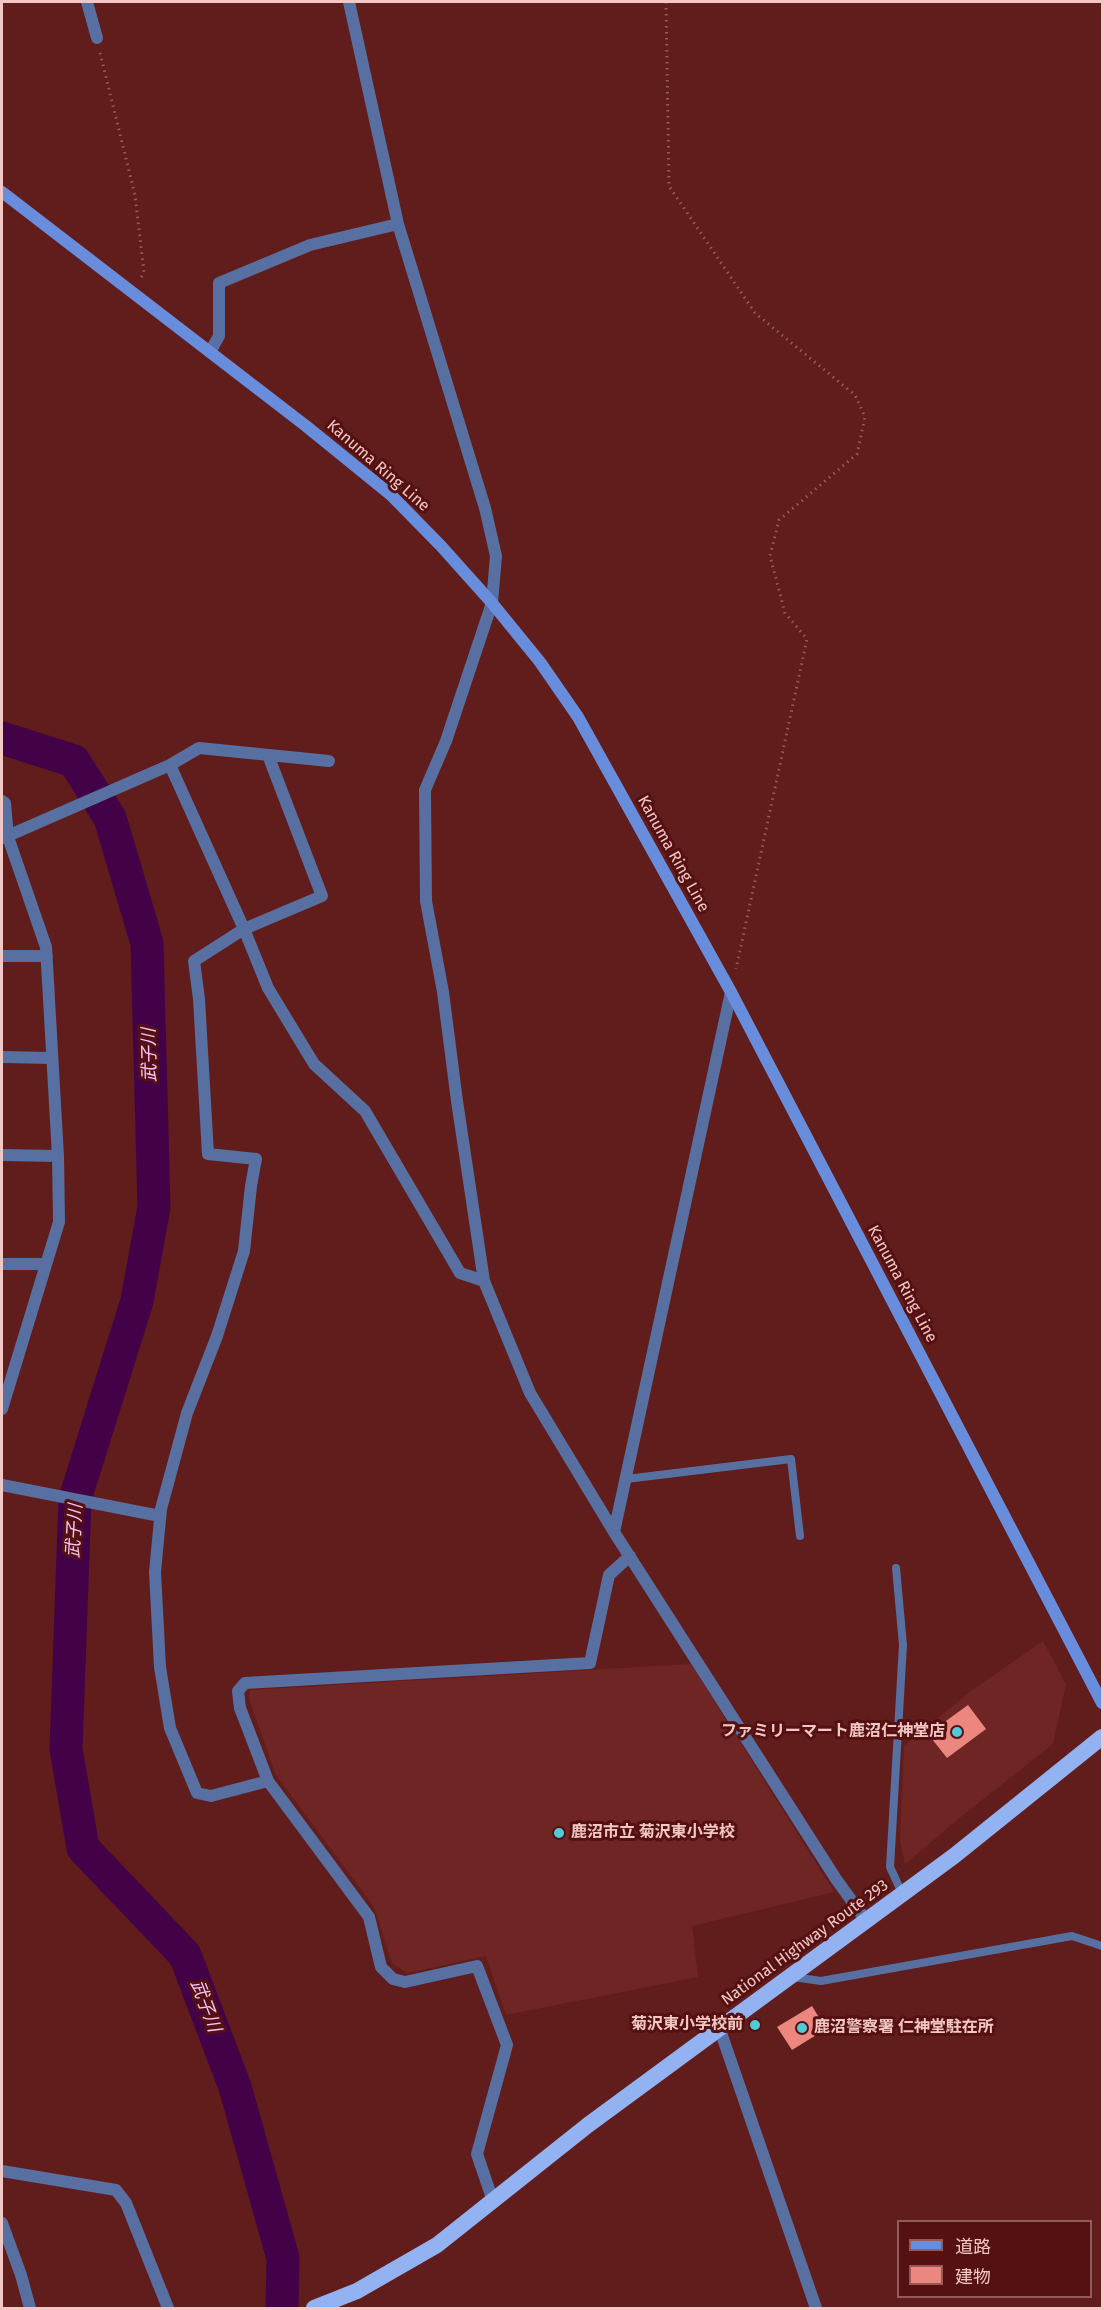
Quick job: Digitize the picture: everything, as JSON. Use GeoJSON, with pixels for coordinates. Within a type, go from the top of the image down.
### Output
{"type":"FeatureCollection","features":[{"type":"Feature","properties":{"kind":"highway","name":"National Highway Route 293"},"geometry":{"type":"LineString","coordinates":[[314,2308],[357,2290],[437,2245],[719,2027],[867,1922],[1023,1802],[1102,1737]]}},
{"type":"Feature","properties":{"kind":"main road","name":"Kanuma Ring Line"},"geometry":{"type":"LineString","coordinates":[[2,192],[306,426],[391,495],[492,603],[540,662],[578,717],[731,992],[1102,1703]]}},
{"type":"Feature","properties":{"kind":"street"},"geometry":{"type":"LineString","coordinates":[[87,2],[97,38]]}},
{"type":"Feature","properties":{"kind":"street"},"geometry":{"type":"LineString","coordinates":[[349,2],[398,224],[485,508],[496,556],[492,603],[446,741],[425,790],[426,901],[443,992],[484,1281],[530,1393],[614,1532],[836,1879],[867,1922]]}},
{"type":"Feature","properties":{"kind":"street"},"geometry":{"type":"LineString","coordinates":[[210,352],[219,336],[219,283],[310,245],[398,224]]}},
{"type":"Feature","properties":{"kind":"street"},"geometry":{"type":"LineString","coordinates":[[5,838],[170,765],[199,748],[329,761]]}},
{"type":"Feature","properties":{"kind":"street"},"geometry":{"type":"LineString","coordinates":[[268,755],[322,896],[244,929],[194,961],[199,999],[208,1154],[255,1159],[244,1251],[217,1336],[187,1413],[160,1516],[156,1572],[159,1655],[170,1728],[197,1793],[211,1796],[268,1781]]}},
{"type":"Feature","properties":{"kind":"street"},"geometry":{"type":"LineString","coordinates":[[170,765],[268,988],[314,1064],[365,1111],[460,1273],[484,1281]]}},
{"type":"Feature","properties":{"kind":"street"},"geometry":{"type":"LineString","coordinates":[[2,801],[5,803],[5,838],[46,947],[58,1156],[59,1222],[6,1378],[2,1409]]}},
{"type":"Feature","properties":{"kind":"street"},"geometry":{"type":"LineString","coordinates":[[2,956],[47,956]]}},
{"type":"Feature","properties":{"kind":"street"},"geometry":{"type":"LineString","coordinates":[[614,1532],[731,992]]}},
{"type":"Feature","properties":{"kind":"street"},"geometry":{"type":"LineString","coordinates":[[2,1057],[52,1058]]}},
{"type":"Feature","properties":{"kind":"street"},"geometry":{"type":"LineString","coordinates":[[2,1155],[58,1156]]}},
{"type":"Feature","properties":{"kind":"street"},"geometry":{"type":"LineString","coordinates":[[2,1264],[45,1264]]}},
{"type":"Feature","properties":{"kind":"street"},"geometry":{"type":"LineString","coordinates":[[2,1485],[160,1516]]}},
{"type":"Feature","properties":{"kind":"street"},"geometry":{"type":"LineString","coordinates":[[493,2201],[477,2154],[507,2045],[477,1966],[405,1982],[393,1979],[381,1967],[369,1917],[268,1781],[240,1708],[238,1691],[245,1683],[590,1663],[609,1575],[630,1556]]}},
{"type":"Feature","properties":{"kind":"street"},"geometry":{"type":"LineString","coordinates":[[719,2027],[816,2308]]}},
{"type":"Feature","properties":{"kind":"street"},"geometry":{"type":"LineString","coordinates":[[2,2171],[116,2190],[126,2203],[168,2308]]}},
{"type":"Feature","properties":{"kind":"street"},"geometry":{"type":"LineString","coordinates":[[2,2223],[30,2308]]}},
{"type":"Feature","properties":{"kind":"lane"},"geometry":{"type":"LineString","coordinates":[[626,1479],[791,1459],[800,1536]]}},
{"type":"Feature","properties":{"kind":"lane"},"geometry":{"type":"LineString","coordinates":[[896,1568],[903,1645],[890,1867],[903,1894]]}},
{"type":"Feature","properties":{"kind":"lane"},"geometry":{"type":"LineString","coordinates":[[792,1977],[821,1981],[1072,1936],[1102,1946]]}},
{"type":"Feature","properties":{"kind":"path"},"geometry":{"type":"LineString","coordinates":[[666,2],[669,186],[755,313],[855,395],[865,417],[857,454],[779,520],[770,556],[785,613],[807,639],[731,992]]}},
{"type":"Feature","properties":{"kind":"path"},"geometry":{"type":"LineString","coordinates":[[97,38],[135,195],[144,272]]}},
{"type":"Feature","properties":{"kind":"shaded area"},"geometry":{"type":"Polygon","coordinates":[[[1043,1641],[1066,1684],[1053,1744],[905,1864],[900,1840],[904,1746],[971,1691],[1043,1641]]]}},
{"type":"Feature","properties":{"kind":"shaded area","name":"鹿沼市立 菊沢東小学校"},"geometry":{"type":"Polygon","coordinates":[[[691,1664],[834,1892],[692,1926],[698,1977],[506,2015],[486,1956],[407,1973],[392,1963],[374,1907],[276,1775],[249,1699],[250,1690],[691,1664]]]}},
{"type":"Feature","properties":{"kind":"building","name":"ファミリーマート鹿沼仁神堂店"},"geometry":{"type":"Polygon","coordinates":[[[968,1705],[986,1729],[947,1758],[928,1734],[968,1705]]]}},
{"type":"Feature","properties":{"kind":"building","name":"鹿沼警察署 仁神堂駐在所"},"geometry":{"type":"Polygon","coordinates":[[[812,2006],[826,2029],[792,2050],[777,2027],[812,2006]]]}},
{"type":"Feature","properties":{"kind":"waterway","name":"武子川"},"geometry":{"type":"LineString","coordinates":[[2,738],[74,761],[110,818],[147,943],[154,1207],[137,1301],[75,1499],[66,1749],[83,1848],[185,1955],[235,2087],[283,2258],[282,2308]]}},
{"type":"Feature","properties":{"kind":"place","name":"ファミリーマート鹿沼仁神堂店"},"geometry":{"type":"Point","coordinates":[957,1732]}},
{"type":"Feature","properties":{"kind":"place","name":"鹿沼市立 菊沢東小学校"},"geometry":{"type":"Point","coordinates":[559,1833]}},
{"type":"Feature","properties":{"kind":"place","name":"菊沢東小学校前"},"geometry":{"type":"Point","coordinates":[755,2025]}},
{"type":"Feature","properties":{"kind":"place","name":"鹿沼警察署 仁神堂駐在所"},"geometry":{"type":"Point","coordinates":[802,2028]}}]}
